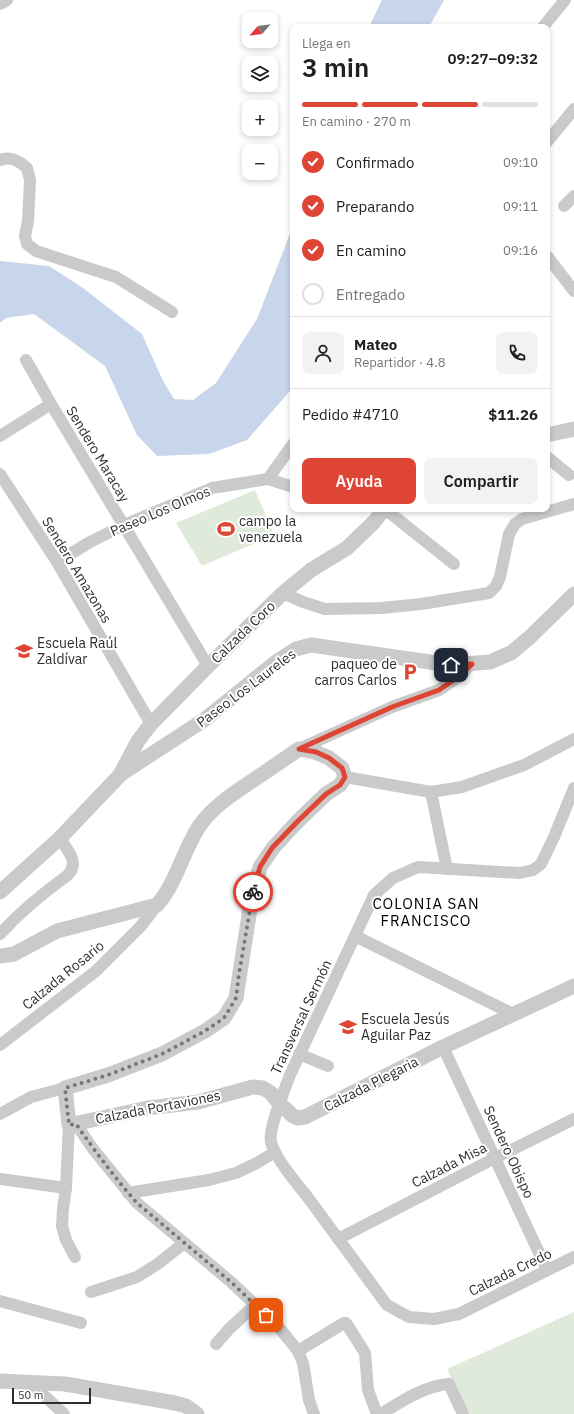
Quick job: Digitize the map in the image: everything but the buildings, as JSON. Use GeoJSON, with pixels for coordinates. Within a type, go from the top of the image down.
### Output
{"type":"FeatureCollection","features":[{"type":"Feature","properties":{"kind":"street"},"geometry":{"type":"LineString","coordinates":[[0,4],[7,0]]}},
{"type":"Feature","properties":{"kind":"street"},"geometry":{"type":"LineString","coordinates":[[545,24],[565,0]]}},
{"type":"Feature","properties":{"kind":"street"},"geometry":{"type":"LineString","coordinates":[[550,138],[574,109]]}},
{"type":"Feature","properties":{"kind":"street"},"geometry":{"type":"LineString","coordinates":[[0,160],[11,158],[27,168],[30,180],[28,221],[25,236],[27,244],[36,251],[116,277],[172,312]]}},
{"type":"Feature","properties":{"kind":"street"},"geometry":{"type":"LineString","coordinates":[[564,206],[574,196]]}},
{"type":"Feature","properties":{"kind":"street"},"geometry":{"type":"LineString","coordinates":[[550,260],[574,291]]}},
{"type":"Feature","properties":{"kind":"street","name":"Sendero Maracay"},"geometry":{"type":"LineString","coordinates":[[26,360],[208,666]]}},
{"type":"Feature","properties":{"kind":"street"},"geometry":{"type":"LineString","coordinates":[[0,436],[51,404]]}},
{"type":"Feature","properties":{"kind":"street"},"geometry":{"type":"LineString","coordinates":[[550,434],[574,429]]}},
{"type":"Feature","properties":{"kind":"street"},"geometry":{"type":"LineString","coordinates":[[268,479],[290,448]]}},
{"type":"Feature","properties":{"kind":"street"},"geometry":{"type":"LineString","coordinates":[[550,459],[569,475]]}},
{"type":"Feature","properties":{"kind":"street","name":"Sendero Amazonas"},"geometry":{"type":"LineString","coordinates":[[0,474],[57,562],[151,724]]}},
{"type":"Feature","properties":{"kind":"street","name":"Paseo Los Olmos"},"geometry":{"type":"LineString","coordinates":[[57,562],[124,525],[212,488],[268,479],[290,486]]}},
{"type":"Feature","properties":{"kind":"street"},"geometry":{"type":"LineString","coordinates":[[550,511],[574,504]]}},
{"type":"Feature","properties":{"kind":"street","name":"Calzada Coro"},"geometry":{"type":"LineString","coordinates":[[121,774],[138,741],[151,724],[208,666],[283,593],[311,570],[347,548],[382,512]]}},
{"type":"Feature","properties":{"kind":"street"},"geometry":{"type":"LineString","coordinates":[[389,512],[454,564]]}},
{"type":"Feature","properties":{"kind":"street"},"geometry":{"type":"LineString","coordinates":[[283,593],[303,602],[325,609],[382,608],[421,604],[489,593],[496,586],[500,577],[509,534],[515,524],[522,519],[546,512]]}},
{"type":"Feature","properties":{"kind":"street","name":"Paseo Los Laureles"},"geometry":{"type":"LineString","coordinates":[[0,892],[60,838],[121,774],[204,720],[276,662],[296,649],[311,645],[451,665],[490,662],[511,653],[530,637],[574,594]]}},
{"type":"Feature","properties":{"kind":"street"},"geometry":{"type":"LineString","coordinates":[[0,956],[14,954],[57,931],[157,905],[163,899],[169,888],[191,840],[201,824],[226,799],[299,749],[392,707],[439,690],[461,675],[472,664]]}},
{"type":"Feature","properties":{"kind":"street"},"geometry":{"type":"LineString","coordinates":[[345,777],[431,792],[462,787],[524,765],[574,739]]}},
{"type":"Feature","properties":{"kind":"street"},"geometry":{"type":"LineString","coordinates":[[299,749],[316,752],[329,758],[342,768],[345,777]]}},
{"type":"Feature","properties":{"kind":"street"},"geometry":{"type":"LineString","coordinates":[[0,1114],[31,1098],[108,1075],[162,1054],[205,1031],[224,1018],[236,998],[252,896],[260,867],[272,848],[326,794],[340,785],[345,777]]}},
{"type":"Feature","properties":{"kind":"street","name":"Transversal Sermón"},"geometry":{"type":"LineString","coordinates":[[459,1314],[434,1319],[409,1317],[387,1305],[275,1152],[271,1141],[271,1134],[279,1103],[299,1054],[374,895],[393,878],[418,867],[520,873],[533,870],[541,864],[574,788]]}},
{"type":"Feature","properties":{"kind":"street"},"geometry":{"type":"LineString","coordinates":[[431,792],[447,869]]}},
{"type":"Feature","properties":{"kind":"street"},"geometry":{"type":"LineString","coordinates":[[0,934],[15,917],[37,897],[72,871],[74,864],[72,858],[60,838]]}},
{"type":"Feature","properties":{"kind":"street","name":"Calzada Rosario"},"geometry":{"type":"LineString","coordinates":[[0,1045],[96,971],[142,926],[157,905]]}},
{"type":"Feature","properties":{"kind":"street"},"geometry":{"type":"LineString","coordinates":[[355,936],[512,1014]]}},
{"type":"Feature","properties":{"kind":"street","name":"Calzada Plegaria"},"geometry":{"type":"LineString","coordinates":[[279,1103],[293,1116],[298,1118],[305,1117],[443,1047],[574,986]]}},
{"type":"Feature","properties":{"kind":"street","name":"Sendero Obispo"},"geometry":{"type":"LineString","coordinates":[[443,1047],[547,1270]]}},
{"type":"Feature","properties":{"kind":"street"},"geometry":{"type":"LineString","coordinates":[[299,1054],[328,1066]]}},
{"type":"Feature","properties":{"kind":"street","name":"Calzada Portaviones"},"geometry":{"type":"LineString","coordinates":[[73,1124],[148,1108],[198,1102],[253,1087],[263,1088],[271,1093],[279,1103]]}},
{"type":"Feature","properties":{"kind":"street"},"geometry":{"type":"LineString","coordinates":[[65,1088],[73,1124],[62,1226],[66,1240],[75,1257]]}},
{"type":"Feature","properties":{"kind":"street","name":"Calzada Misa"},"geometry":{"type":"LineString","coordinates":[[338,1239],[574,1119]]}},
{"type":"Feature","properties":{"kind":"street"},"geometry":{"type":"LineString","coordinates":[[73,1124],[137,1203],[231,1282],[277,1325],[298,1351],[303,1363],[309,1400],[314,1414]]}},
{"type":"Feature","properties":{"kind":"street"},"geometry":{"type":"LineString","coordinates":[[128,1193],[209,1180],[236,1173],[275,1152]]}},
{"type":"Feature","properties":{"kind":"street"},"geometry":{"type":"LineString","coordinates":[[0,1179],[66,1188]]}},
{"type":"Feature","properties":{"kind":"street"},"geometry":{"type":"LineString","coordinates":[[91,1292],[137,1276],[159,1263],[184,1243]]}},
{"type":"Feature","properties":{"kind":"street","name":"Calzada Credo"},"geometry":{"type":"LineString","coordinates":[[459,1314],[574,1257]]}},
{"type":"Feature","properties":{"kind":"street"},"geometry":{"type":"LineString","coordinates":[[0,1301],[81,1323]]}},
{"type":"Feature","properties":{"kind":"street"},"geometry":{"type":"LineString","coordinates":[[216,1344],[255,1305]]}},
{"type":"Feature","properties":{"kind":"street"},"geometry":{"type":"LineString","coordinates":[[298,1351],[346,1323],[365,1353],[368,1390],[377,1414]]}},
{"type":"Feature","properties":{"kind":"street"},"geometry":{"type":"LineString","coordinates":[[0,1381],[65,1384],[175,1403],[186,1406],[197,1414]]}},
{"type":"Feature","properties":{"kind":"street"},"geometry":{"type":"LineString","coordinates":[[30,1382],[64,1414]]}},
{"type":"Feature","properties":{"kind":"street"},"geometry":{"type":"LineString","coordinates":[[381,1414],[409,1397],[449,1384],[463,1414]]}},
{"type":"Feature","properties":{"kind":"green space","name":"campo la venezuela"},"geometry":{"type":"Polygon","coordinates":[[[255,490],[274,535],[202,566],[176,523],[255,490]]]}},
{"type":"Feature","properties":{"kind":"green space"},"geometry":{"type":"Polygon","coordinates":[[[574,1312],[574,1414],[468,1414],[447,1369],[574,1312]]]}},
{"type":"Feature","properties":{"kind":"water"},"geometry":{"type":"Polygon","coordinates":[[[382,0],[444,0],[431,24],[370,24],[382,0]]]}},
{"type":"Feature","properties":{"kind":"water"},"geometry":{"type":"Polygon","coordinates":[[[290,234],[290,391],[247,440],[209,454],[157,456],[137,435],[105,366],[34,314],[6,318],[0,323],[0,261],[49,266],[83,288],[142,334],[163,381],[174,399],[193,400],[216,383],[257,319],[290,234]]]}},
{"type":"Feature","properties":{"kind":"way so far"},"geometry":{"type":"LineString","coordinates":[[253,892],[236,998],[224,1018],[205,1031],[162,1054],[108,1075],[65,1088],[69,1125],[76,1124],[93,1149],[128,1193],[137,1203],[231,1282],[266,1315]]}},
{"type":"Feature","properties":{"kind":"place","name":"campo la venezuela"},"geometry":{"type":"Point","coordinates":[226,529]}},
{"type":"Feature","properties":{"kind":"place","name":"Escuela Raúl Zaldívar"},"geometry":{"type":"Point","coordinates":[24,651]}},
{"type":"Feature","properties":{"kind":"place","name":"paqueo de carros Carlos"},"geometry":{"type":"Point","coordinates":[410,672]}},
{"type":"Feature","properties":{"kind":"place","name":"Escuela Jesús Aguilar Paz"},"geometry":{"type":"Point","coordinates":[348,1027]}},
{"type":"Feature","properties":{"kind":"district","name":"COLONIA SAN FRANCISCO"},"geometry":{"type":"Point","coordinates":[426,912]}},
{"type":"Feature","properties":{"kind":"route"},"geometry":{"type":"LineString","coordinates":[[253,892],[260,867],[272,848],[326,794],[340,785],[345,777],[342,768],[329,758],[316,752],[299,749],[392,707],[439,690],[461,675],[472,664],[451,665]]}}]}
